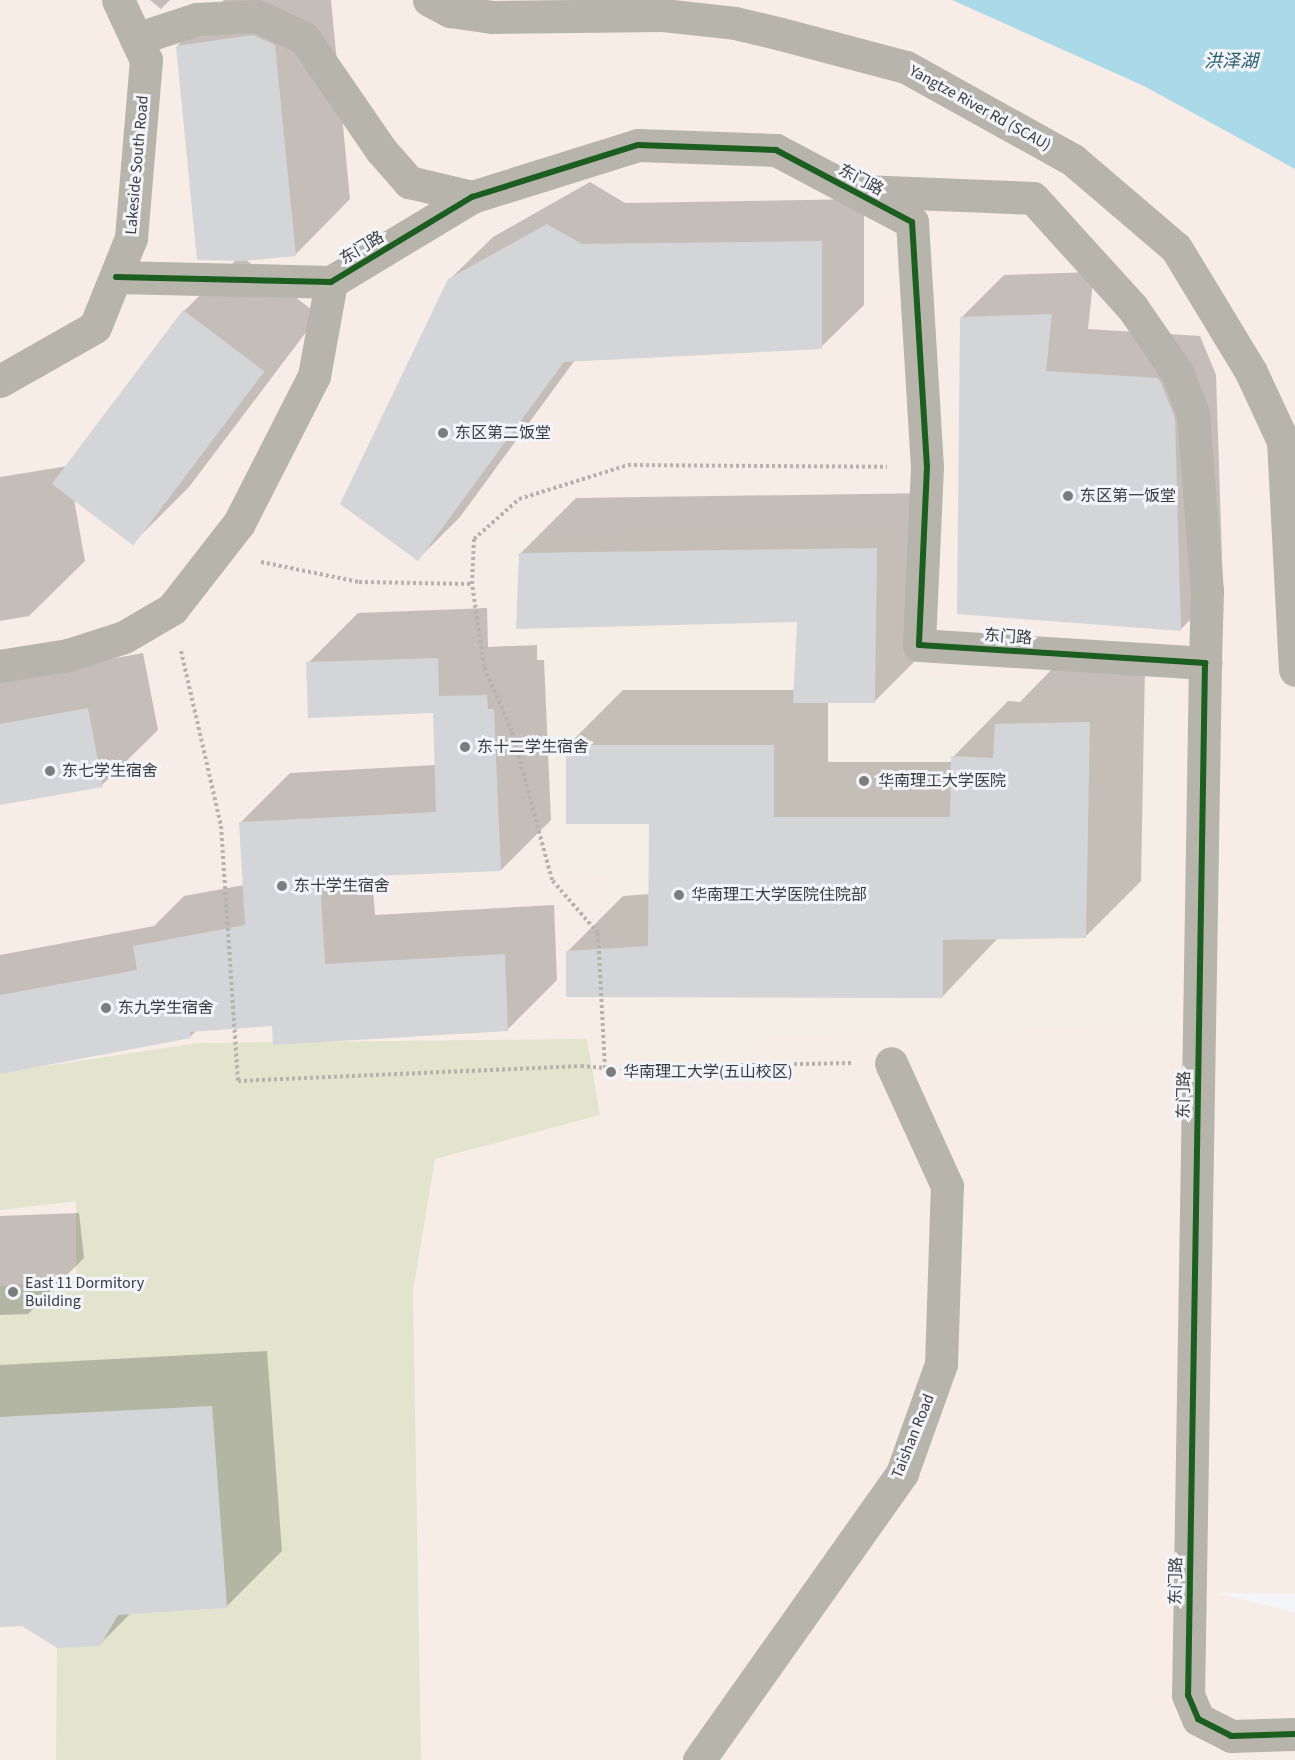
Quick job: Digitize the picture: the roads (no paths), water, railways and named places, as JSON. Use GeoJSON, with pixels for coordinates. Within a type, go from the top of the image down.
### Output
{"type":"FeatureCollection","features":[{"type":"Feature","properties":{"kind":"street","name":"Lakeside South Road"},"geometry":{"type":"LineString","coordinates":[[0,381],[95,327],[131,238],[146,60],[118,0]]}},
{"type":"Feature","properties":{"kind":"street","name":"Yangtze River Rd (SCAU)"},"geometry":{"type":"LineString","coordinates":[[429,0],[450,11],[492,17],[663,15],[735,23],[906,67],[1072,160],[1176,248],[1289,438]]}},
{"type":"Feature","properties":{"kind":"street"},"geometry":{"type":"LineString","coordinates":[[136,39],[197,19],[257,16],[304,38],[381,150],[409,182],[472,197]]}},
{"type":"Feature","properties":{"kind":"street","name":"东门路"},"geometry":{"type":"LineString","coordinates":[[116,277],[331,282],[472,197],[638,145],[776,150],[912,222],[927,467],[919,645],[1205,663],[1188,1695],[1198,1719],[1231,1736],[1295,1734]]}},
{"type":"Feature","properties":{"kind":"street"},"geometry":{"type":"LineString","coordinates":[[854,191],[1033,198],[1132,307],[1178,374],[1193,414],[1207,590],[1205,663]]}},
{"type":"Feature","properties":{"kind":"street"},"geometry":{"type":"LineString","coordinates":[[0,666],[68,655],[124,637],[172,609],[239,523],[314,376],[331,282]]}},
{"type":"Feature","properties":{"kind":"street"},"geometry":{"type":"LineString","coordinates":[[1289,438],[1295,670]]}},
{"type":"Feature","properties":{"kind":"street","name":"Taishan Road"},"geometry":{"type":"LineString","coordinates":[[699,1760],[902,1473],[941,1364],[947,1186],[891,1063]]}},
{"type":"Feature","properties":{"kind":"water","name":"洪泽湖"},"geometry":{"type":"Polygon","coordinates":[[[952,0],[1295,0],[1295,169],[1144,86],[952,0]]]}},
{"type":"Feature","properties":{"kind":"place","name":"东区第二饭堂"},"geometry":{"type":"Point","coordinates":[443,433]}},
{"type":"Feature","properties":{"kind":"place","name":"东区第一饭堂"},"geometry":{"type":"Point","coordinates":[1068,496]}},
{"type":"Feature","properties":{"kind":"place","name":"东十二学生宿舍"},"geometry":{"type":"Point","coordinates":[465,747]}},
{"type":"Feature","properties":{"kind":"place","name":"东七学生宿舍"},"geometry":{"type":"Point","coordinates":[50,771]}},
{"type":"Feature","properties":{"kind":"place","name":"华南理工大学医院"},"geometry":{"type":"Point","coordinates":[864,781]}},
{"type":"Feature","properties":{"kind":"place","name":"东十学生宿舍"},"geometry":{"type":"Point","coordinates":[282,886]}},
{"type":"Feature","properties":{"kind":"place","name":"华南理工大学医院住院部"},"geometry":{"type":"Point","coordinates":[679,895]}},
{"type":"Feature","properties":{"kind":"place","name":"东九学生宿舍"},"geometry":{"type":"Point","coordinates":[106,1008]}},
{"type":"Feature","properties":{"kind":"place","name":"华南理工大学(五山校区)"},"geometry":{"type":"Point","coordinates":[611,1072]}},
{"type":"Feature","properties":{"kind":"place","name":"East 11 Dormitory Building"},"geometry":{"type":"Point","coordinates":[13,1292]}}]}
